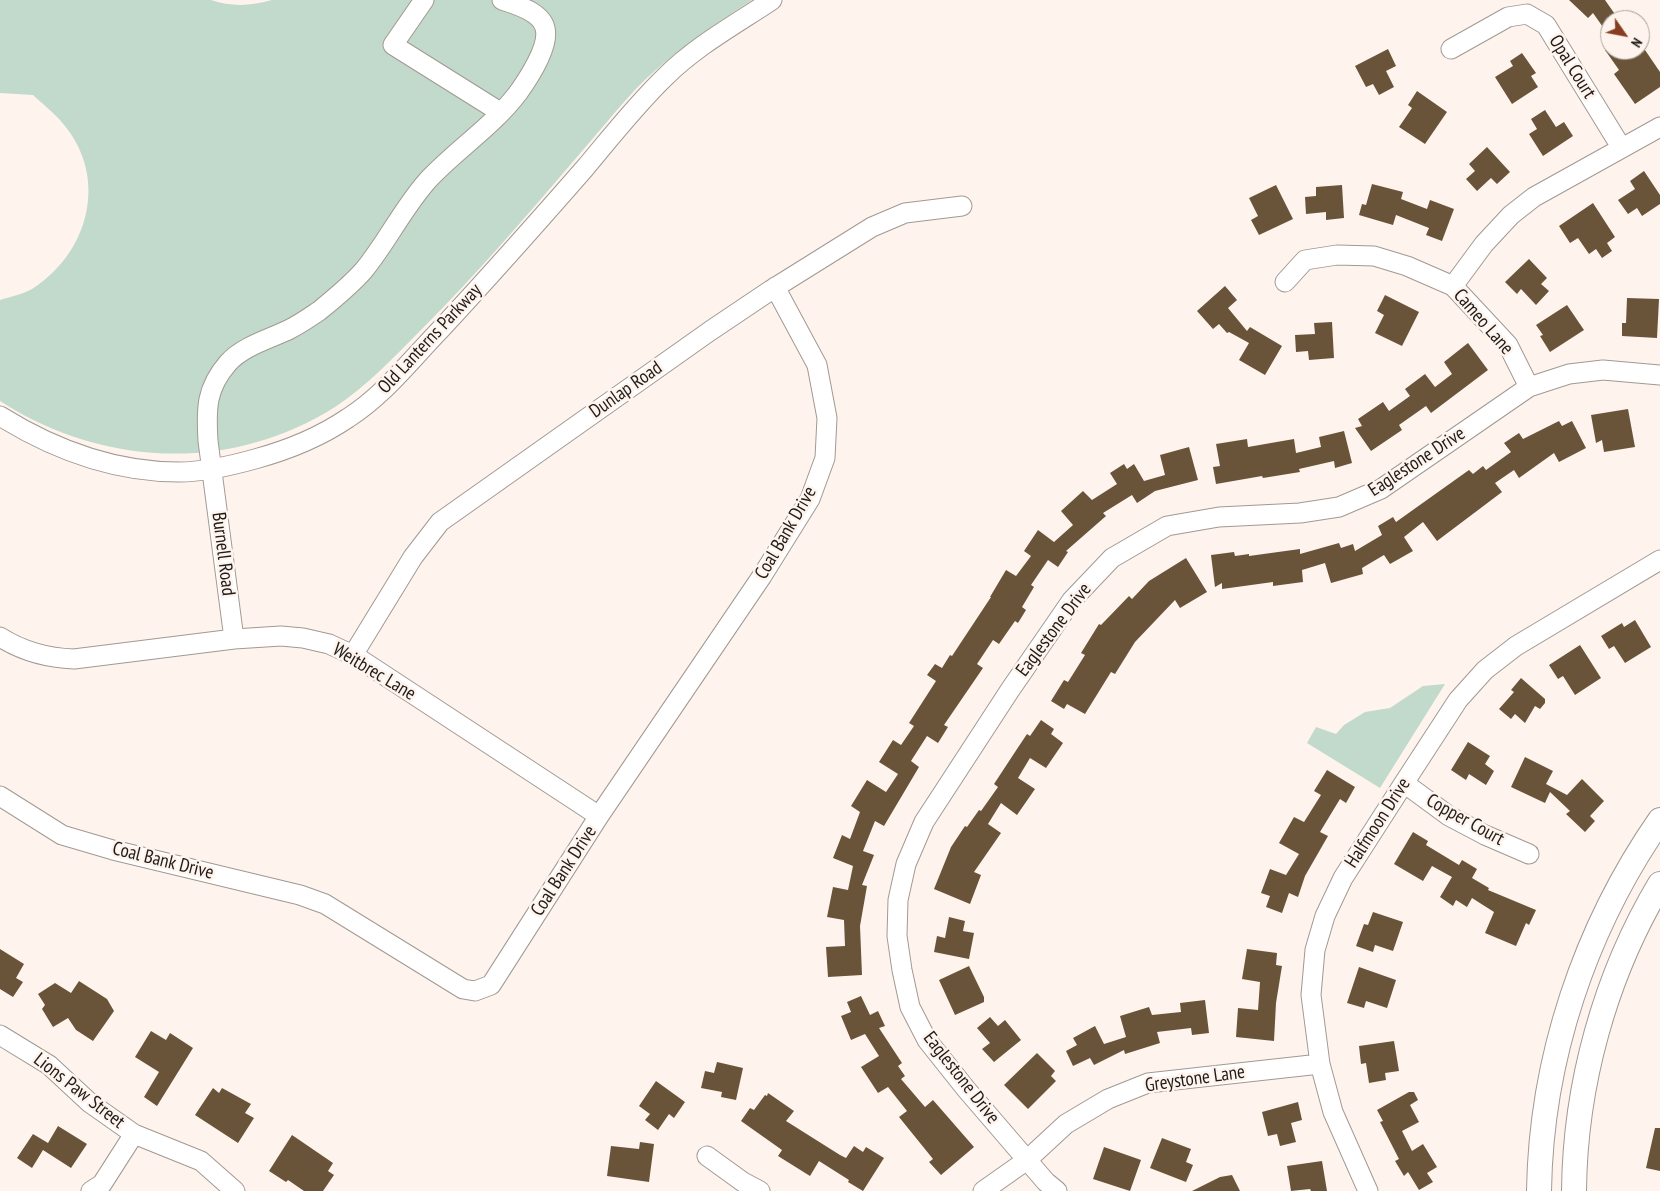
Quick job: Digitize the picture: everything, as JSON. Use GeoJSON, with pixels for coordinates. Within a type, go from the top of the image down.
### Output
{"type":"FeatureCollection","features":[{"type":"Feature","properties":{"kind":"main road"},"geometry":{"type":"LineString","coordinates":[[1539,1191],[1540,1162],[1549,1087],[1566,1016],[1592,942],[1627,872],[1660,820]]}},
{"type":"Feature","properties":{"kind":"main road"},"geometry":{"type":"LineString","coordinates":[[1574,1191],[1574,1164],[1583,1093],[1599,1026],[1624,955],[1660,884]]}},
{"type":"Feature","properties":{"kind":"street"},"geometry":{"type":"LineString","coordinates":[[424,0],[393,45],[500,112]]}},
{"type":"Feature","properties":{"kind":"street","name":"Burnell Road"},"geometry":{"type":"LineString","coordinates":[[234,639],[207,422],[210,390],[228,362],[238,353],[293,328],[318,312],[346,288],[364,270],[404,210],[427,182],[517,94],[532,71],[545,42],[546,29],[534,14],[523,7],[502,0]]}},
{"type":"Feature","properties":{"kind":"street","name":"Old Lanterns Parkway"},"geometry":{"type":"LineString","coordinates":[[0,416],[27,433],[59,447],[97,460],[160,471],[178,472],[212,469],[273,454],[308,441],[347,419],[372,400],[400,374],[666,76],[701,47],[772,0]]}},
{"type":"Feature","properties":{"kind":"street","name":"Opal Court"},"geometry":{"type":"LineString","coordinates":[[1451,49],[1508,17],[1527,14],[1546,25],[1621,147]]}},
{"type":"Feature","properties":{"kind":"street"},"geometry":{"type":"LineString","coordinates":[[1453,286],[1484,244],[1511,216],[1534,197],[1660,127]]}},
{"type":"Feature","properties":{"kind":"street","name":"Dunlap Road"},"geometry":{"type":"LineString","coordinates":[[353,655],[413,557],[440,522],[520,464],[775,287],[872,227],[905,212],[962,206]]}},
{"type":"Feature","properties":{"kind":"street","name":"Cameo Lane"},"geometry":{"type":"LineString","coordinates":[[1285,282],[1305,260],[1337,255],[1374,256],[1407,266],[1453,286],[1508,345],[1528,387]]}},
{"type":"Feature","properties":{"kind":"street","name":"Coal Bank Drive"},"geometry":{"type":"LineString","coordinates":[[0,796],[62,835],[113,850],[300,895],[325,904],[463,989],[475,991],[491,985],[599,816],[762,576],[810,499],[825,458],[828,418],[818,365],[775,287]]}},
{"type":"Feature","properties":{"kind":"street","name":"Eaglestone Drive"},"geometry":{"type":"LineString","coordinates":[[1056,1191],[1027,1160],[927,1040],[910,1007],[897,936],[898,900],[906,864],[924,822],[1004,698],[1072,600],[1112,558],[1167,526],[1219,517],[1300,513],[1339,506],[1382,489],[1528,387],[1569,374],[1603,370],[1660,375]]}},
{"type":"Feature","properties":{"kind":"street","name":"Halfmoon Drive"},"geometry":{"type":"LineString","coordinates":[[1368,1191],[1333,1112],[1320,1064],[1311,995],[1315,950],[1325,916],[1343,878],[1404,783],[1458,700],[1485,670],[1516,646],[1660,560]]}},
{"type":"Feature","properties":{"kind":"street","name":"Weitbrec Lane"},"geometry":{"type":"LineString","coordinates":[[0,637],[9,643],[34,653],[58,659],[74,659],[234,639],[280,636],[303,638],[329,644],[353,655],[599,816]]}},
{"type":"Feature","properties":{"kind":"street","name":"Copper Court"},"geometry":{"type":"LineString","coordinates":[[1404,783],[1449,816],[1485,835],[1528,854]]}},
{"type":"Feature","properties":{"kind":"street","name":"Lions Paw Street"},"geometry":{"type":"LineString","coordinates":[[0,1035],[50,1065],[90,1103],[134,1134],[201,1161],[235,1191]]}},
{"type":"Feature","properties":{"kind":"street","name":"Greystone Lane"},"geometry":{"type":"LineString","coordinates":[[983,1191],[1027,1160],[1066,1124],[1108,1099],[1148,1083],[1320,1064]]}},
{"type":"Feature","properties":{"kind":"street"},"geometry":{"type":"LineString","coordinates":[[91,1191],[102,1184],[134,1134]]}},
{"type":"Feature","properties":{"kind":"street"},"geometry":{"type":"LineString","coordinates":[[707,1156],[743,1182],[760,1191]]}},
{"type":"Feature","properties":{"kind":"green space"},"geometry":{"type":"Polygon","coordinates":[[[0,0],[211,0],[226,4],[242,5],[272,0],[752,0],[690,43],[646,79],[517,227],[461,288],[391,360],[347,399],[295,428],[253,443],[210,452],[167,454],[123,449],[81,439],[39,423],[0,401],[0,300],[32,289],[51,275],[66,257],[78,238],[85,217],[88,195],[87,173],[80,151],[68,130],[33,95],[0,93],[0,0]]]}},
{"type":"Feature","properties":{"kind":"green space"},"geometry":{"type":"Polygon","coordinates":[[[1445,684],[1380,788],[1307,743],[1316,727],[1336,734],[1344,725],[1365,712],[1390,708],[1423,686],[1445,684]]]}},
{"type":"Feature","properties":{"kind":"building"},"geometry":{"type":"Polygon","coordinates":[[[1569,0],[1605,0],[1612,10],[1600,10],[1600,23],[1593,13],[1588,18],[1569,0]]]}},
{"type":"Feature","properties":{"kind":"building"},"geometry":{"type":"Polygon","coordinates":[[[1388,49],[1396,66],[1386,71],[1394,87],[1379,95],[1373,84],[1366,87],[1355,66],[1388,49]]]}},
{"type":"Feature","properties":{"kind":"building"},"geometry":{"type":"Polygon","coordinates":[[[1522,53],[1536,73],[1531,76],[1538,87],[1512,104],[1495,77],[1513,66],[1510,61],[1522,53]]]}},
{"type":"Feature","properties":{"kind":"building"},"geometry":{"type":"Polygon","coordinates":[[[1650,57],[1660,72],[1660,87],[1635,104],[1614,74],[1619,70],[1612,60],[1650,60],[1650,57]]]}},
{"type":"Feature","properties":{"kind":"building"},"geometry":{"type":"Polygon","coordinates":[[[1417,91],[1447,112],[1425,144],[1399,127],[1412,108],[1408,105],[1417,91]]]}},
{"type":"Feature","properties":{"kind":"building"},"geometry":{"type":"Polygon","coordinates":[[[1545,110],[1556,127],[1564,122],[1573,136],[1543,156],[1529,134],[1537,129],[1531,119],[1545,110]]]}},
{"type":"Feature","properties":{"kind":"building"},"geometry":{"type":"Polygon","coordinates":[[[1487,147],[1510,172],[1497,184],[1491,178],[1477,191],[1466,179],[1475,171],[1469,164],[1487,147]]]}},
{"type":"Feature","properties":{"kind":"building"},"geometry":{"type":"Polygon","coordinates":[[[1644,171],[1660,195],[1660,204],[1642,216],[1637,208],[1628,214],[1618,200],[1635,189],[1630,181],[1644,171]]]}},
{"type":"Feature","properties":{"kind":"building"},"geometry":{"type":"Polygon","coordinates":[[[1372,184],[1403,192],[1401,199],[1427,209],[1430,200],[1454,209],[1442,241],[1426,235],[1429,228],[1396,215],[1393,225],[1359,215],[1362,204],[1366,205],[1372,184]]]}},
{"type":"Feature","properties":{"kind":"building"},"geometry":{"type":"Polygon","coordinates":[[[1276,185],[1293,219],[1259,235],[1251,220],[1258,216],[1249,198],[1276,185]]]}},
{"type":"Feature","properties":{"kind":"building"},"geometry":{"type":"Polygon","coordinates":[[[1342,185],[1344,218],[1326,220],[1326,212],[1306,214],[1305,197],[1316,196],[1316,187],[1342,185]]]}},
{"type":"Feature","properties":{"kind":"building"},"geometry":{"type":"Polygon","coordinates":[[[1593,203],[1615,237],[1607,243],[1612,251],[1602,258],[1596,249],[1589,254],[1578,238],[1570,243],[1559,226],[1593,203]]]}},
{"type":"Feature","properties":{"kind":"building"},"geometry":{"type":"Polygon","coordinates":[[[1529,259],[1547,278],[1541,284],[1549,291],[1536,305],[1521,289],[1517,294],[1505,282],[1529,259]]]}},
{"type":"Feature","properties":{"kind":"building"},"geometry":{"type":"Polygon","coordinates":[[[1225,286],[1237,300],[1228,308],[1247,331],[1250,327],[1282,346],[1265,375],[1239,360],[1249,343],[1229,332],[1227,333],[1219,324],[1213,329],[1197,311],[1225,286]]]}},
{"type":"Feature","properties":{"kind":"building"},"geometry":{"type":"Polygon","coordinates":[[[1385,295],[1419,312],[1402,346],[1375,333],[1384,315],[1377,311],[1385,295]]]}},
{"type":"Feature","properties":{"kind":"building"},"geometry":{"type":"Polygon","coordinates":[[[1627,298],[1659,299],[1657,338],[1622,336],[1622,323],[1626,323],[1627,298]]]}},
{"type":"Feature","properties":{"kind":"building"},"geometry":{"type":"Polygon","coordinates":[[[1567,305],[1584,330],[1550,352],[1540,336],[1543,335],[1536,325],[1567,305]]]}},
{"type":"Feature","properties":{"kind":"building"},"geometry":{"type":"Polygon","coordinates":[[[1332,322],[1334,358],[1309,360],[1308,351],[1296,352],[1295,335],[1315,334],[1314,323],[1332,322]]]}},
{"type":"Feature","properties":{"kind":"building"},"geometry":{"type":"Polygon","coordinates":[[[1468,343],[1488,370],[1431,413],[1426,406],[1399,425],[1402,430],[1371,451],[1355,428],[1362,426],[1358,419],[1383,402],[1389,411],[1410,396],[1405,389],[1425,374],[1435,387],[1452,374],[1444,362],[1468,343]]]}},
{"type":"Feature","properties":{"kind":"building"},"geometry":{"type":"Polygon","coordinates":[[[1628,409],[1635,447],[1604,452],[1602,440],[1596,443],[1591,415],[1628,409]]]}},
{"type":"Feature","properties":{"kind":"building"},"geometry":{"type":"Polygon","coordinates":[[[1559,421],[1562,426],[1572,421],[1586,448],[1559,462],[1554,453],[1519,478],[1514,470],[1495,483],[1502,492],[1437,541],[1423,522],[1404,537],[1413,551],[1390,564],[1384,555],[1362,568],[1363,574],[1331,583],[1325,563],[1302,570],[1303,582],[1273,586],[1273,582],[1222,589],[1222,583],[1215,587],[1211,555],[1234,552],[1235,556],[1249,554],[1249,556],[1300,549],[1300,554],[1339,543],[1341,548],[1353,544],[1355,551],[1382,535],[1378,526],[1393,517],[1396,522],[1469,470],[1473,474],[1483,466],[1486,470],[1511,452],[1504,443],[1519,433],[1523,439],[1559,421]]]}},
{"type":"Feature","properties":{"kind":"building"},"geometry":{"type":"Polygon","coordinates":[[[1344,431],[1352,463],[1335,468],[1334,461],[1299,469],[1300,472],[1216,484],[1213,467],[1220,466],[1216,444],[1247,439],[1248,447],[1294,439],[1296,453],[1321,447],[1319,437],[1344,431]]]}},
{"type":"Feature","properties":{"kind":"building"},"geometry":{"type":"Polygon","coordinates":[[[1189,447],[1198,480],[1155,491],[1137,503],[1132,495],[1103,513],[1106,516],[1066,551],[1068,552],[1058,567],[1048,560],[1031,585],[1034,587],[1022,607],[1026,610],[1018,623],[1015,621],[999,644],[993,640],[977,664],[983,668],[944,725],[948,727],[938,743],[927,736],[911,761],[919,767],[884,826],[875,821],[863,851],[874,855],[862,885],[867,886],[860,926],[862,975],[828,977],[826,947],[845,946],[844,920],[827,917],[833,887],[848,890],[853,866],[833,858],[842,835],[850,839],[860,812],[851,806],[867,780],[886,792],[898,774],[879,762],[893,740],[901,745],[914,726],[909,723],[936,681],[927,675],[935,664],[942,668],[950,655],[952,656],[991,597],[1006,570],[1016,576],[1031,556],[1024,551],[1038,530],[1054,542],[1073,525],[1061,511],[1083,491],[1092,500],[1117,484],[1110,473],[1124,464],[1127,469],[1134,464],[1144,481],[1165,475],[1160,455],[1189,447]]]}},
{"type":"Feature","properties":{"kind":"building"},"geometry":{"type":"Polygon","coordinates":[[[1186,558],[1207,592],[1180,608],[1175,600],[1135,642],[1115,674],[1111,672],[1085,714],[1067,704],[1064,709],[1051,701],[1064,680],[1068,682],[1085,655],[1081,653],[1099,624],[1101,625],[1129,596],[1132,599],[1149,581],[1186,558]]]}},
{"type":"Feature","properties":{"kind":"building"},"geometry":{"type":"Polygon","coordinates":[[[1635,620],[1651,647],[1625,663],[1614,646],[1609,649],[1601,636],[1622,623],[1624,627],[1635,620]]]}},
{"type":"Feature","properties":{"kind":"building"},"geometry":{"type":"Polygon","coordinates":[[[1580,645],[1601,678],[1575,695],[1563,676],[1558,679],[1549,665],[1580,645]]]}},
{"type":"Feature","properties":{"kind":"building"},"geometry":{"type":"Polygon","coordinates":[[[1521,678],[1545,699],[1545,703],[1540,709],[1535,706],[1525,723],[1515,714],[1511,719],[1499,709],[1514,692],[1511,690],[1521,678]]]}},
{"type":"Feature","properties":{"kind":"building"},"geometry":{"type":"Polygon","coordinates":[[[1041,720],[1054,729],[1051,734],[1063,743],[1046,768],[1030,758],[1018,778],[1035,789],[1017,815],[1001,803],[988,824],[1001,833],[974,872],[981,875],[970,904],[934,889],[951,847],[965,826],[967,827],[979,810],[981,811],[998,787],[994,784],[1017,749],[1027,734],[1030,736],[1041,720]]]}},
{"type":"Feature","properties":{"kind":"building"},"geometry":{"type":"Polygon","coordinates":[[[1468,742],[1490,756],[1485,764],[1494,771],[1486,785],[1469,774],[1466,780],[1451,770],[1468,742]]]}},
{"type":"Feature","properties":{"kind":"building"},"geometry":{"type":"Polygon","coordinates":[[[1525,757],[1553,771],[1546,784],[1567,795],[1582,779],[1604,801],[1590,816],[1595,821],[1585,832],[1566,814],[1570,811],[1550,792],[1545,803],[1511,787],[1525,757]]]}},
{"type":"Feature","properties":{"kind":"building"},"geometry":{"type":"Polygon","coordinates":[[[1327,770],[1355,787],[1346,803],[1340,799],[1320,832],[1328,836],[1305,876],[1298,897],[1289,893],[1282,913],[1266,907],[1270,896],[1261,893],[1270,869],[1286,875],[1299,854],[1279,843],[1294,817],[1304,822],[1321,795],[1314,791],[1327,770]]]}},
{"type":"Feature","properties":{"kind":"building"},"geometry":{"type":"Polygon","coordinates":[[[1413,832],[1428,841],[1426,845],[1459,865],[1462,860],[1477,869],[1472,878],[1489,888],[1488,890],[1536,910],[1529,925],[1526,923],[1516,946],[1485,933],[1494,912],[1472,898],[1467,907],[1456,900],[1453,906],[1440,897],[1452,877],[1432,866],[1423,881],[1394,864],[1413,832]]]}},
{"type":"Feature","properties":{"kind":"building"},"geometry":{"type":"Polygon","coordinates":[[[1373,912],[1403,922],[1393,951],[1375,945],[1373,952],[1356,946],[1364,924],[1368,925],[1373,912]]]}},
{"type":"Feature","properties":{"kind":"building"},"geometry":{"type":"Polygon","coordinates":[[[949,917],[965,921],[963,931],[974,933],[969,959],[934,952],[937,936],[945,938],[949,917]]]}},
{"type":"Feature","properties":{"kind":"building"},"geometry":{"type":"Polygon","coordinates":[[[0,949],[24,964],[16,978],[23,982],[13,997],[0,989],[0,949]]]}},
{"type":"Feature","properties":{"kind":"building"},"geometry":{"type":"Polygon","coordinates":[[[1247,949],[1277,953],[1276,965],[1282,966],[1276,1003],[1274,1041],[1236,1037],[1238,1008],[1258,1010],[1260,982],[1242,979],[1247,949]]]}},
{"type":"Feature","properties":{"kind":"building"},"geometry":{"type":"Polygon","coordinates":[[[969,966],[984,997],[984,1002],[955,1015],[939,980],[969,966]]]}},
{"type":"Feature","properties":{"kind":"building"},"geometry":{"type":"Polygon","coordinates":[[[1359,967],[1396,980],[1387,1008],[1366,1001],[1364,1008],[1347,1003],[1359,967]]]}},
{"type":"Feature","properties":{"kind":"building"},"geometry":{"type":"Polygon","coordinates":[[[79,981],[107,999],[114,1011],[93,1041],[76,1030],[68,1018],[53,1027],[42,1009],[45,1005],[38,994],[55,983],[71,993],[79,981]]]}},
{"type":"Feature","properties":{"kind":"building"},"geometry":{"type":"Polygon","coordinates":[[[861,996],[870,1015],[878,1011],[885,1026],[879,1028],[902,1063],[898,1066],[905,1076],[901,1079],[925,1107],[933,1100],[974,1147],[941,1175],[929,1162],[933,1159],[899,1117],[907,1111],[888,1087],[878,1093],[861,1067],[879,1056],[865,1034],[851,1040],[841,1016],[851,1012],[847,1002],[861,996]]]}},
{"type":"Feature","properties":{"kind":"building"},"geometry":{"type":"Polygon","coordinates":[[[1205,1000],[1209,1033],[1192,1035],[1191,1028],[1157,1032],[1160,1043],[1125,1054],[1124,1050],[1094,1065],[1090,1058],[1073,1066],[1066,1051],[1077,1045],[1073,1038],[1095,1026],[1104,1044],[1126,1037],[1120,1016],[1149,1007],[1152,1015],[1181,1012],[1180,1003],[1205,1000]]]}},
{"type":"Feature","properties":{"kind":"building"},"geometry":{"type":"Polygon","coordinates":[[[990,1017],[998,1026],[1005,1020],[1021,1040],[994,1062],[982,1049],[990,1043],[977,1028],[990,1017]]]}},
{"type":"Feature","properties":{"kind":"building"},"geometry":{"type":"Polygon","coordinates":[[[151,1031],[166,1040],[170,1033],[193,1048],[157,1106],[144,1097],[159,1072],[135,1057],[151,1031]]]}},
{"type":"Feature","properties":{"kind":"building"},"geometry":{"type":"Polygon","coordinates":[[[1394,1041],[1399,1071],[1385,1073],[1386,1080],[1369,1083],[1366,1063],[1361,1064],[1359,1046],[1394,1041]]]}},
{"type":"Feature","properties":{"kind":"building"},"geometry":{"type":"Polygon","coordinates":[[[1037,1053],[1055,1071],[1051,1076],[1056,1081],[1028,1109],[1004,1085],[1037,1053]]]}},
{"type":"Feature","properties":{"kind":"building"},"geometry":{"type":"Polygon","coordinates":[[[717,1062],[743,1068],[736,1100],[721,1097],[722,1092],[701,1088],[705,1071],[714,1073],[717,1062]]]}},
{"type":"Feature","properties":{"kind":"building"},"geometry":{"type":"Polygon","coordinates":[[[656,1081],[685,1102],[674,1118],[669,1114],[658,1130],[645,1120],[650,1114],[639,1106],[656,1081]]]}},
{"type":"Feature","properties":{"kind":"building"},"geometry":{"type":"Polygon","coordinates":[[[213,1088],[219,1093],[222,1088],[251,1104],[245,1113],[254,1118],[238,1143],[195,1115],[213,1088]]]}},
{"type":"Feature","properties":{"kind":"building"},"geometry":{"type":"Polygon","coordinates":[[[1409,1092],[1414,1092],[1418,1100],[1410,1105],[1419,1122],[1402,1131],[1412,1151],[1423,1144],[1437,1167],[1427,1173],[1433,1182],[1419,1190],[1408,1172],[1404,1176],[1395,1161],[1399,1159],[1380,1122],[1383,1121],[1377,1110],[1409,1092]]]}},
{"type":"Feature","properties":{"kind":"building"},"geometry":{"type":"Polygon","coordinates":[[[768,1093],[794,1111],[786,1121],[840,1155],[846,1158],[854,1146],[863,1152],[866,1147],[884,1158],[863,1191],[819,1161],[810,1176],[778,1156],[782,1150],[741,1121],[750,1108],[754,1110],[768,1093]]]}},
{"type":"Feature","properties":{"kind":"building"},"geometry":{"type":"Polygon","coordinates":[[[1298,1102],[1302,1120],[1291,1123],[1296,1142],[1280,1146],[1277,1134],[1268,1136],[1262,1112],[1298,1102]]]}},
{"type":"Feature","properties":{"kind":"building"},"geometry":{"type":"Polygon","coordinates":[[[58,1126],[87,1144],[71,1168],[43,1150],[32,1168],[17,1158],[33,1134],[48,1143],[58,1126]]]}},
{"type":"Feature","properties":{"kind":"building"},"geometry":{"type":"Polygon","coordinates":[[[1655,1128],[1660,1128],[1660,1171],[1646,1168],[1655,1128]]]}},
{"type":"Feature","properties":{"kind":"building"},"geometry":{"type":"Polygon","coordinates":[[[292,1135],[333,1163],[328,1171],[334,1175],[323,1191],[304,1191],[288,1180],[286,1182],[269,1171],[292,1135]]]}},
{"type":"Feature","properties":{"kind":"building"},"geometry":{"type":"Polygon","coordinates":[[[1162,1138],[1191,1149],[1186,1162],[1193,1165],[1186,1182],[1150,1168],[1162,1138]]]}},
{"type":"Feature","properties":{"kind":"building"},"geometry":{"type":"Polygon","coordinates":[[[640,1142],[654,1144],[649,1182],[607,1176],[611,1146],[639,1149],[640,1142]]]}},
{"type":"Feature","properties":{"kind":"building"},"geometry":{"type":"Polygon","coordinates":[[[1104,1147],[1141,1160],[1130,1191],[1093,1179],[1104,1147]]]}},
{"type":"Feature","properties":{"kind":"building"},"geometry":{"type":"Polygon","coordinates":[[[1322,1161],[1327,1191],[1311,1191],[1310,1189],[1291,1191],[1287,1166],[1322,1161]]]}},
{"type":"Feature","properties":{"kind":"building"},"geometry":{"type":"Polygon","coordinates":[[[1232,1175],[1240,1191],[1192,1191],[1220,1177],[1232,1175]]]}}]}
